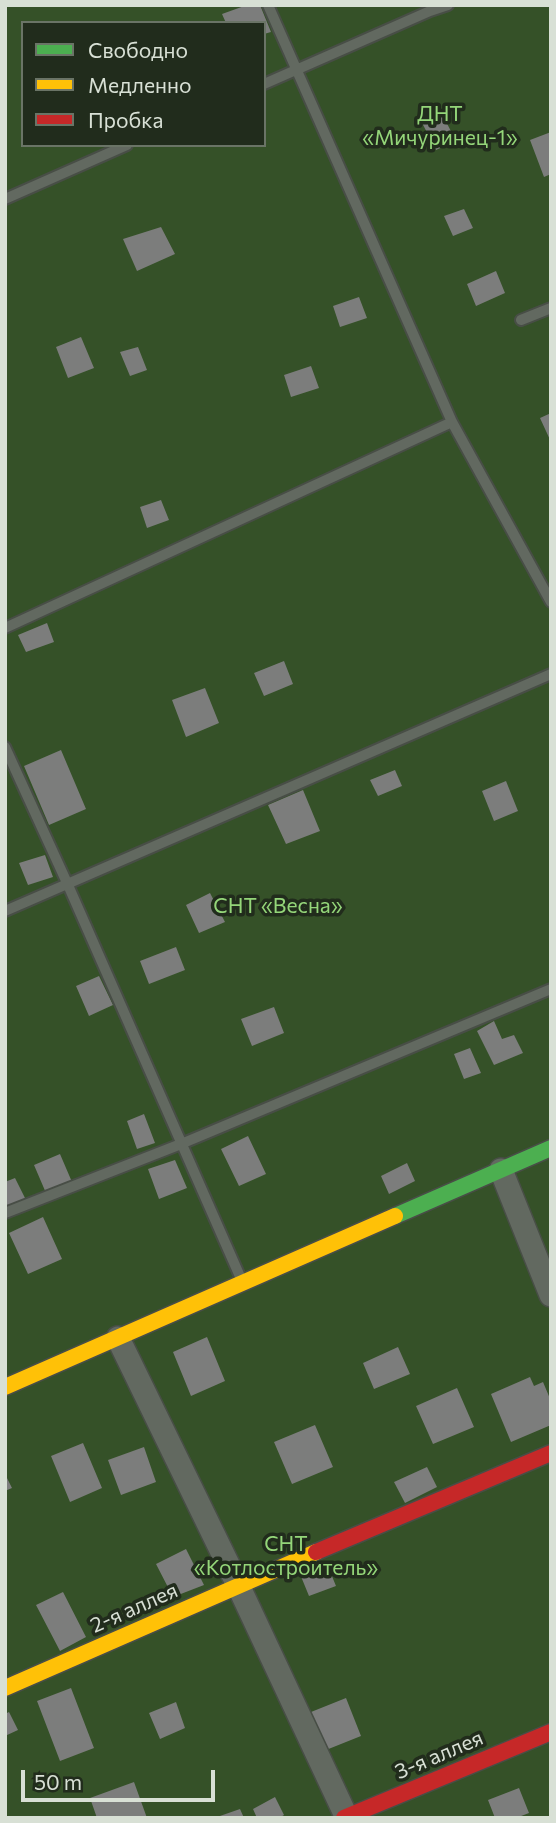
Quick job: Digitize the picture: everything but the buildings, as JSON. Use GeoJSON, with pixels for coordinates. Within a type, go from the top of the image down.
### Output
{"type":"FeatureCollection","features":[{"type":"Feature","properties":{"kind":"street"},"geometry":{"type":"LineString","coordinates":[[5,1387],[551,1148]]}},
{"type":"Feature","properties":{"kind":"street"},"geometry":{"type":"LineString","coordinates":[[501,1170],[551,1295]]}},
{"type":"Feature","properties":{"kind":"street"},"geometry":{"type":"LineString","coordinates":[[118,1338],[238,1585],[346,1817]]}},
{"type":"Feature","properties":{"kind":"street","name":"2-я аллея"},"geometry":{"type":"LineString","coordinates":[[5,1688],[238,1585],[551,1453]]}},
{"type":"Feature","properties":{"kind":"street","name":"3-я аллея"},"geometry":{"type":"LineString","coordinates":[[346,1817],[551,1732]]}},
{"type":"Feature","properties":{"kind":"lane"},"geometry":{"type":"LineString","coordinates":[[268,5],[452,422],[551,602]]}},
{"type":"Feature","properties":{"kind":"lane"},"geometry":{"type":"LineString","coordinates":[[266,83],[430,10],[448,5]]}},
{"type":"Feature","properties":{"kind":"lane"},"geometry":{"type":"LineString","coordinates":[[5,200],[123,147]]}},
{"type":"Feature","properties":{"kind":"lane"},"geometry":{"type":"LineString","coordinates":[[521,320],[551,308]]}},
{"type":"Feature","properties":{"kind":"lane"},"geometry":{"type":"LineString","coordinates":[[5,628],[452,422]]}},
{"type":"Feature","properties":{"kind":"lane"},"geometry":{"type":"LineString","coordinates":[[5,911],[551,674]]}},
{"type":"Feature","properties":{"kind":"lane"},"geometry":{"type":"LineString","coordinates":[[5,747],[243,1283]]}},
{"type":"Feature","properties":{"kind":"lane"},"geometry":{"type":"LineString","coordinates":[[5,1213],[181,1144],[551,989]]}},
{"type":"Feature","properties":{"kind":"green space"},"geometry":{"type":"Polygon","coordinates":[[[5,5],[551,5],[551,1818],[5,1818],[5,5]]]}},
{"type":"Feature","properties":{"kind":"traffic: fast"},"geometry":{"type":"LineString","coordinates":[[395,1216],[551,1148]]}},
{"type":"Feature","properties":{"kind":"traffic: slow"},"geometry":{"type":"LineString","coordinates":[[5,1387],[395,1216]]}},
{"type":"Feature","properties":{"kind":"traffic: slow"},"geometry":{"type":"LineString","coordinates":[[5,1688],[316,1552]]}},
{"type":"Feature","properties":{"kind":"traffic: jam"},"geometry":{"type":"LineString","coordinates":[[316,1552],[551,1453]]}},
{"type":"Feature","properties":{"kind":"traffic: jam"},"geometry":{"type":"LineString","coordinates":[[344,1818],[551,1732]]}},
{"type":"Feature","properties":{"kind":"park label","name":"ДНТ «Мичуринец-1»"},"geometry":{"type":"Point","coordinates":[440,126]}},
{"type":"Feature","properties":{"kind":"park label","name":"СНТ «Весна»"},"geometry":{"type":"Point","coordinates":[278,906]}},
{"type":"Feature","properties":{"kind":"park label","name":"СНТ «Котлостроитель»"},"geometry":{"type":"Point","coordinates":[286,1556]}}]}
